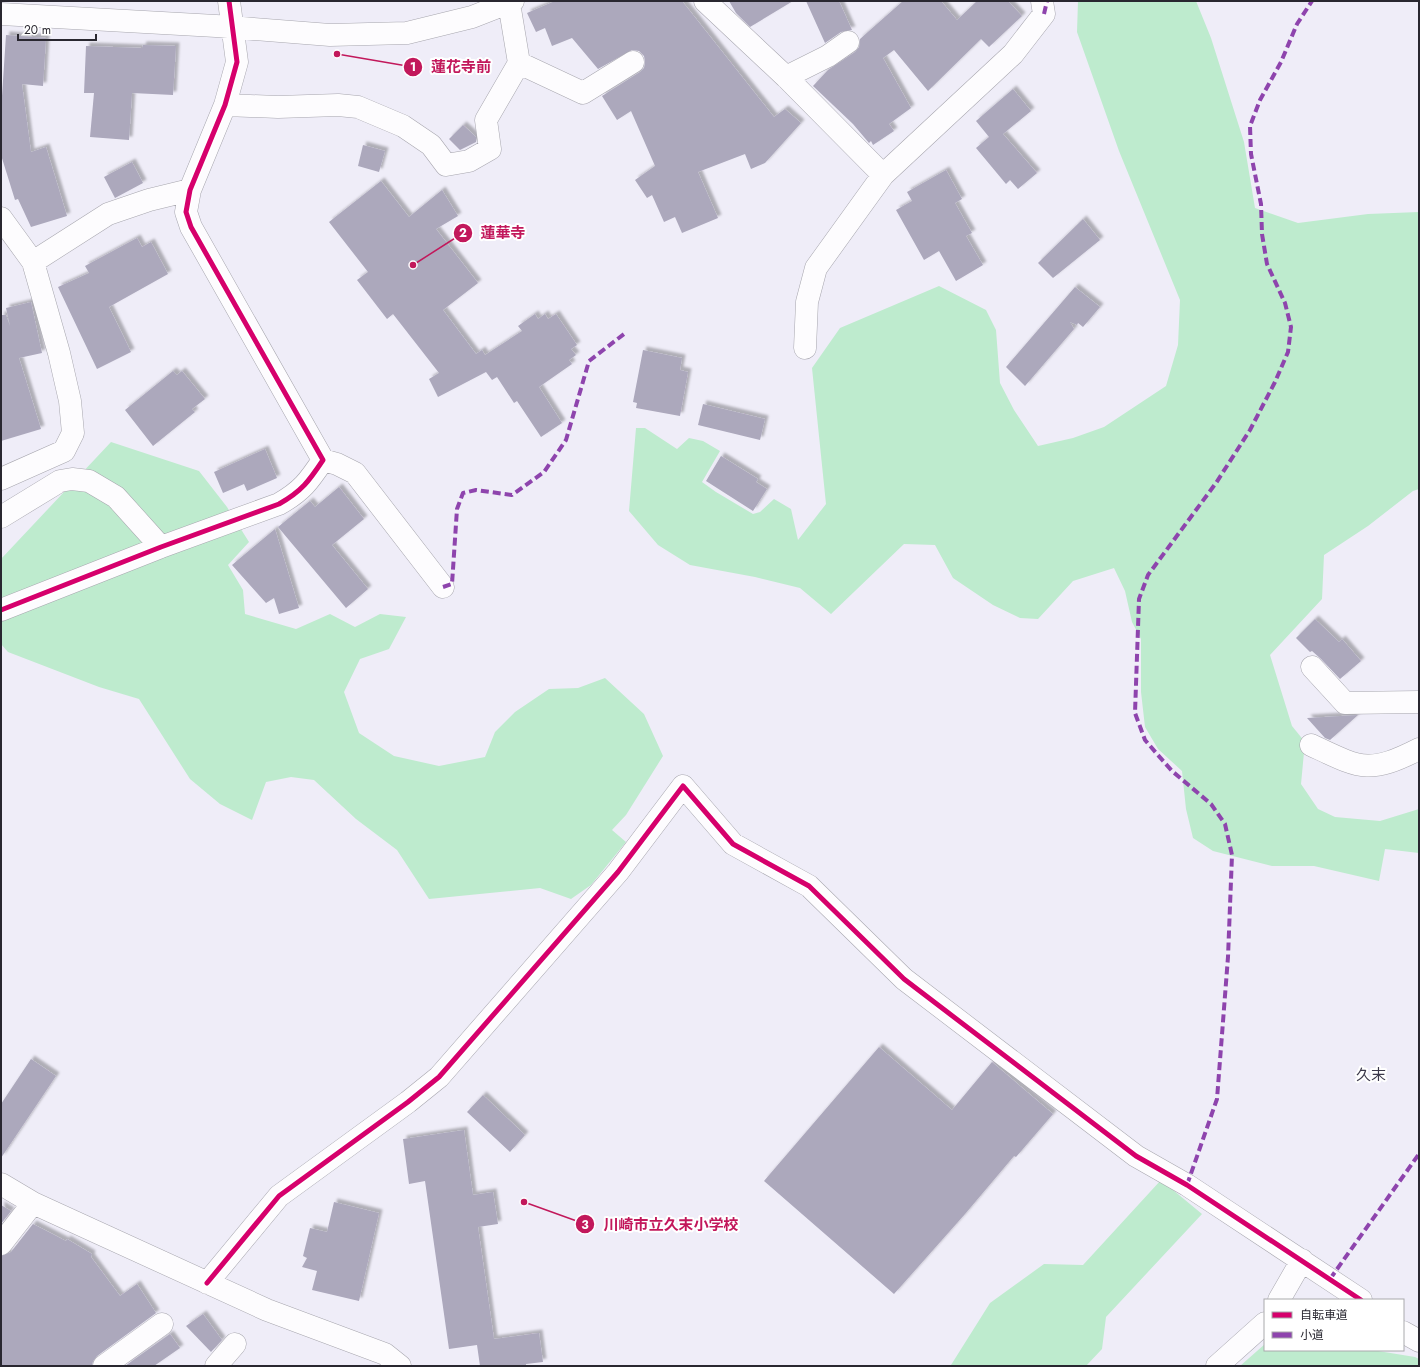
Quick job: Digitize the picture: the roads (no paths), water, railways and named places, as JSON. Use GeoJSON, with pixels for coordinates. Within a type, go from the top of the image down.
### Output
{"type":"FeatureCollection","features":[{"type":"Feature","properties":{"kind":"street"},"geometry":{"type":"LineString","coordinates":[[229,1],[234,27],[237,62],[225,105],[190,190],[186,212],[191,227],[323,460],[337,464],[355,474],[443,587]]}},
{"type":"Feature","properties":{"kind":"street"},"geometry":{"type":"LineString","coordinates":[[705,1],[786,77],[883,175]]}},
{"type":"Feature","properties":{"kind":"street"},"geometry":{"type":"LineString","coordinates":[[805,348],[807,302],[816,268],[883,175],[1013,54],[1044,14],[1042,1]]}},
{"type":"Feature","properties":{"kind":"street"},"geometry":{"type":"LineString","coordinates":[[1,14],[234,27],[330,35],[407,33],[472,17],[511,2],[518,63],[486,120],[490,149],[469,161],[446,165],[431,145],[403,126],[358,107],[338,105],[278,107],[225,105]]}},
{"type":"Feature","properties":{"kind":"street"},"geometry":{"type":"LineString","coordinates":[[786,77],[828,56],[848,42]]}},
{"type":"Feature","properties":{"kind":"street"},"geometry":{"type":"LineString","coordinates":[[518,63],[583,93],[633,62]]}},
{"type":"Feature","properties":{"kind":"street"},"geometry":{"type":"LineString","coordinates":[[33,262],[108,214],[149,200],[190,190]]}},
{"type":"Feature","properties":{"kind":"street"},"geometry":{"type":"LineString","coordinates":[[1,218],[33,262],[60,353],[70,401],[73,433],[64,451],[1,479]]}},
{"type":"Feature","properties":{"kind":"street"},"geometry":{"type":"LineString","coordinates":[[1,610],[160,547],[279,504],[297,494],[313,476],[323,460]]}},
{"type":"Feature","properties":{"kind":"street"},"geometry":{"type":"LineString","coordinates":[[1,517],[60,481],[72,479],[89,481],[116,497],[160,547]]}},
{"type":"Feature","properties":{"kind":"street"},"geometry":{"type":"LineString","coordinates":[[1312,667],[1345,703],[1419,702]]}},
{"type":"Feature","properties":{"kind":"street"},"geometry":{"type":"LineString","coordinates":[[1311,745],[1352,764],[1371,767],[1388,762],[1419,748]]}},
{"type":"Feature","properties":{"kind":"street"},"geometry":{"type":"LineString","coordinates":[[207,1283],[279,1196],[408,1102],[439,1077],[618,872],[683,786],[734,844],[809,886],[910,983],[1136,1156],[1187,1185],[1360,1299]]}},
{"type":"Feature","properties":{"kind":"street"},"geometry":{"type":"LineString","coordinates":[[1,1184],[33,1203],[267,1310],[385,1354],[400,1366]]}},
{"type":"Feature","properties":{"kind":"street"},"geometry":{"type":"LineString","coordinates":[[1,1244],[33,1203]]}},
{"type":"Feature","properties":{"kind":"street"},"geometry":{"type":"LineString","coordinates":[[1280,1299],[1302,1260]]}},
{"type":"Feature","properties":{"kind":"street"},"geometry":{"type":"LineString","coordinates":[[104,1366],[162,1324]]}},
{"type":"Feature","properties":{"kind":"street"},"geometry":{"type":"LineString","coordinates":[[1217,1366],[1264,1324]]}},
{"type":"Feature","properties":{"kind":"street"},"geometry":{"type":"LineString","coordinates":[[1404,1333],[1419,1341]]}},
{"type":"Feature","properties":{"kind":"street"},"geometry":{"type":"LineString","coordinates":[[216,1366],[235,1344]]}},
{"type":"Feature","properties":{"kind":"place","name":"蓮花寺前"},"geometry":{"type":"Point","coordinates":[337,54]}},
{"type":"Feature","properties":{"kind":"place","name":"蓮華寺"},"geometry":{"type":"Point","coordinates":[413,265]}},
{"type":"Feature","properties":{"kind":"place","name":"川崎市立久末小学校"},"geometry":{"type":"Point","coordinates":[524,1202]}},
{"type":"Feature","properties":{"kind":"district","name":"久末"},"geometry":{"type":"Point","coordinates":[1371,1075]}}]}
